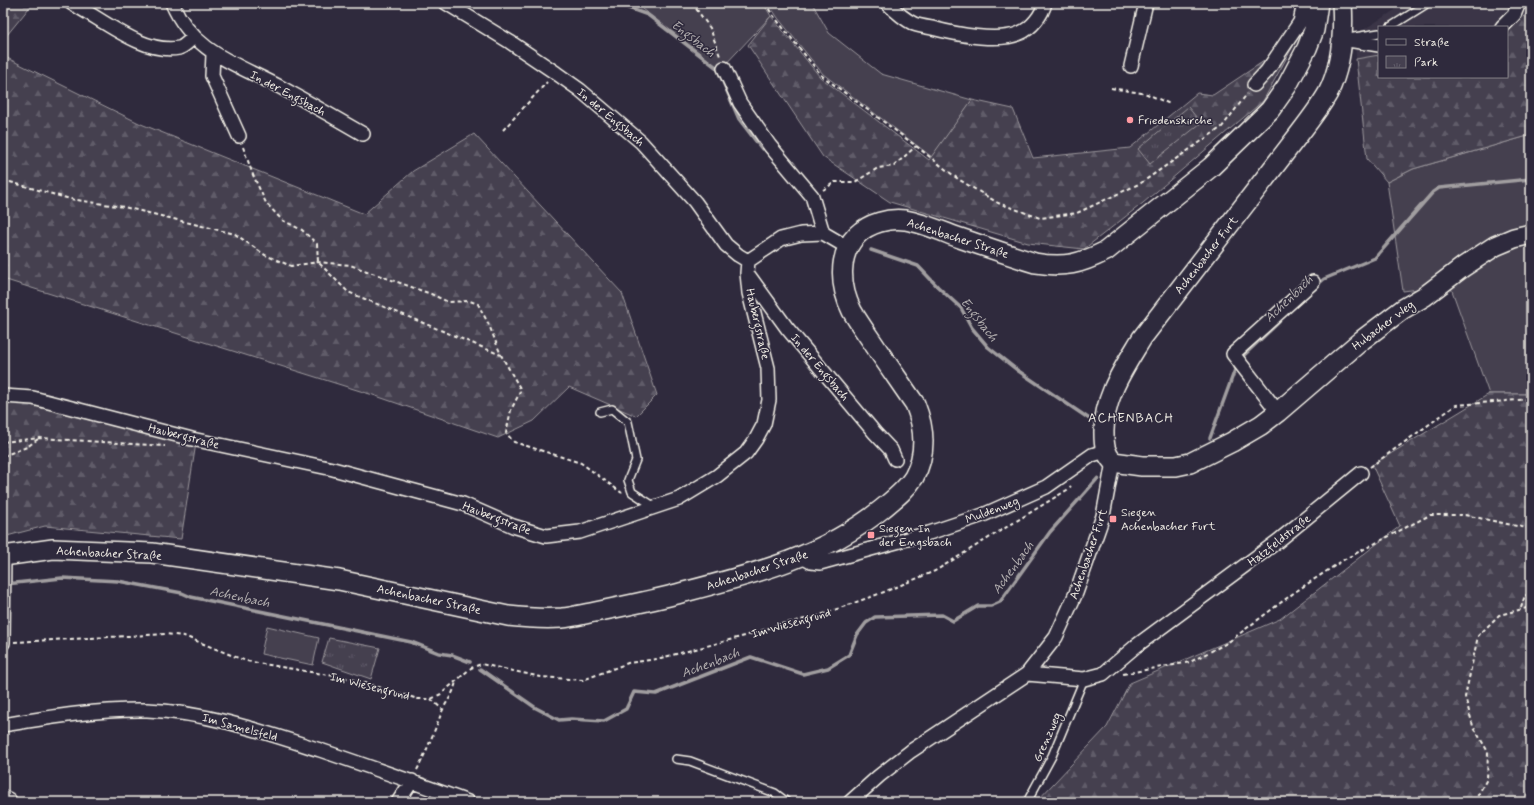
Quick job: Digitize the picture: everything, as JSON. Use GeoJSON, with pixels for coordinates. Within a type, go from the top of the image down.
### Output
{"type":"FeatureCollection","features":[{"type":"Feature","properties":{"kind":"main road","name":"Achenbacher Straße"},"geometry":{"type":"LineString","coordinates":[[4,555],[53,550],[152,553],[339,580],[508,616],[534,618],[564,618],[638,603],[732,579],[802,557],[823,547],[867,521],[905,490],[913,478],[922,457],[924,444],[923,430],[921,418],[915,404],[852,311],[845,294],[843,261],[847,247],[853,239],[868,227],[880,222],[897,220],[915,223],[982,246],[1044,264],[1057,266],[1086,261],[1106,251],[1211,167],[1270,110],[1287,86],[1307,48],[1314,30],[1318,3]]}},
{"type":"Feature","properties":{"kind":"main road","name":"Achenbacher Furt"},"geometry":{"type":"LineString","coordinates":[[1109,456],[1104,422],[1111,392],[1142,338],[1318,110],[1328,93],[1340,59],[1342,39],[1342,3]]}},
{"type":"Feature","properties":{"kind":"main road","name":"Hubacher Weg"},"geometry":{"type":"LineString","coordinates":[[1109,456],[1161,467],[1190,463],[1213,452],[1261,425],[1362,340],[1403,309],[1425,296],[1463,267],[1495,246],[1514,238],[1531,234]]}},
{"type":"Feature","properties":{"kind":"main road"},"geometry":{"type":"LineString","coordinates":[[3,800],[7,802]]}},
{"type":"Feature","properties":{"kind":"street"},"geometry":{"type":"LineString","coordinates":[[71,3],[116,30],[157,48],[181,48],[194,37]]}},
{"type":"Feature","properties":{"kind":"street","name":"In der Engsbach"},"geometry":{"type":"LineString","coordinates":[[172,3],[176,13],[194,37],[213,54],[280,87],[363,134]]}},
{"type":"Feature","properties":{"kind":"street","name":"In der Engsbach"},"geometry":{"type":"LineString","coordinates":[[446,3],[510,42],[580,90],[642,142],[695,202],[726,245],[738,255],[748,267],[787,328],[875,433],[892,450],[895,458]]}},
{"type":"Feature","properties":{"kind":"street"},"geometry":{"type":"LineString","coordinates":[[887,3],[894,11],[914,24],[955,34],[996,37],[1021,33],[1032,25],[1040,15],[1045,3]]}},
{"type":"Feature","properties":{"kind":"street"},"geometry":{"type":"LineString","coordinates":[[1131,66],[1146,3]]}},
{"type":"Feature","properties":{"kind":"street"},"geometry":{"type":"LineString","coordinates":[[1254,85],[1267,71],[1300,22],[1304,3]]}},
{"type":"Feature","properties":{"kind":"street"},"geometry":{"type":"LineString","coordinates":[[1503,26],[1514,14],[1519,3]]}},
{"type":"Feature","properties":{"kind":"street"},"geometry":{"type":"LineString","coordinates":[[1342,39],[1378,45]]}},
{"type":"Feature","properties":{"kind":"street"},"geometry":{"type":"LineString","coordinates":[[213,54],[212,76],[239,136]]}},
{"type":"Feature","properties":{"kind":"street"},"geometry":{"type":"LineString","coordinates":[[724,68],[740,102],[770,146],[812,196],[823,233]]}},
{"type":"Feature","properties":{"kind":"street"},"geometry":{"type":"LineString","coordinates":[[748,267],[781,239],[801,234],[823,233],[847,247]]}},
{"type":"Feature","properties":{"kind":"street","name":"Haubergstraße"},"geometry":{"type":"LineString","coordinates":[[3,396],[33,398],[192,439],[333,469],[464,504],[513,526],[546,536],[580,532],[679,499],[717,476],[746,453],[764,424],[769,400],[768,368],[749,293],[748,267]]}},
{"type":"Feature","properties":{"kind":"street"},"geometry":{"type":"LineString","coordinates":[[1278,412],[1233,354],[1313,282]]}},
{"type":"Feature","properties":{"kind":"street","name":"Muldenweg"},"geometry":{"type":"LineString","coordinates":[[802,557],[811,562],[820,563],[983,515],[1046,487],[1092,455],[1109,456]]}},
{"type":"Feature","properties":{"kind":"street","name":"Achenbacher Furt"},"geometry":{"type":"LineString","coordinates":[[850,802],[879,776],[911,751],[1027,674],[1056,637],[1076,593],[1103,516],[1109,456]]}},
{"type":"Feature","properties":{"kind":"street","name":"Hatzfeldstraße"},"geometry":{"type":"LineString","coordinates":[[1027,674],[1084,679],[1103,674],[1136,646],[1278,541],[1361,474]]}},
{"type":"Feature","properties":{"kind":"street"},"geometry":{"type":"LineString","coordinates":[[3,643],[4,555]]}},
{"type":"Feature","properties":{"kind":"street","name":"Im Samelsfeld"},"geometry":{"type":"LineString","coordinates":[[3,725],[80,713],[147,710],[197,715],[262,731],[412,781],[468,802]]}},
{"type":"Feature","properties":{"kind":"street"},"geometry":{"type":"LineString","coordinates":[[398,802],[412,781]]}},
{"type":"Feature","properties":{"kind":"lane"},"geometry":{"type":"LineString","coordinates":[[1392,26],[1425,6]]}},
{"type":"Feature","properties":{"kind":"lane"},"geometry":{"type":"LineString","coordinates":[[1342,39],[1378,33]]}},
{"type":"Feature","properties":{"kind":"lane"},"geometry":{"type":"LineString","coordinates":[[600,412],[612,409],[628,422],[636,460],[628,480],[632,492],[655,507]]}},
{"type":"Feature","properties":{"kind":"lane","name":"Grenzweg"},"geometry":{"type":"LineString","coordinates":[[1027,802],[1052,756],[1084,679]]}},
{"type":"Feature","properties":{"kind":"lane"},"geometry":{"type":"LineString","coordinates":[[676,759],[690,761],[775,793],[787,802]]}},
{"type":"Feature","properties":{"kind":"path"},"geometry":{"type":"LineString","coordinates":[[692,3],[710,28],[724,68]]}},
{"type":"Feature","properties":{"kind":"path"},"geometry":{"type":"LineString","coordinates":[[765,3],[821,76],[958,179],[998,203],[1040,218],[1077,213],[1141,183],[1222,127],[1254,85]]}},
{"type":"Feature","properties":{"kind":"path"},"geometry":{"type":"LineString","coordinates":[[503,130],[556,73]]}},
{"type":"Feature","properties":{"kind":"path"},"geometry":{"type":"LineString","coordinates":[[1111,88],[1147,94],[1170,104]]}},
{"type":"Feature","properties":{"kind":"path"},"geometry":{"type":"LineString","coordinates":[[239,136],[252,175],[266,203],[282,220],[302,230],[317,244],[318,262],[348,292],[501,355]]}},
{"type":"Feature","properties":{"kind":"path"},"geometry":{"type":"LineString","coordinates":[[835,182],[855,182],[878,168],[894,166],[916,146]]}},
{"type":"Feature","properties":{"kind":"path"},"geometry":{"type":"LineString","coordinates":[[3,183],[10,182],[70,199],[124,207],[235,234],[265,255],[291,266],[318,262],[350,265],[431,294],[448,302],[470,301],[478,304],[489,324],[501,355],[521,390],[512,410],[506,433],[514,442],[581,463],[623,494],[632,492]]}},
{"type":"Feature","properties":{"kind":"path"},"geometry":{"type":"LineString","coordinates":[[1361,474],[1456,405],[1531,399]]}},
{"type":"Feature","properties":{"kind":"path"},"geometry":{"type":"LineString","coordinates":[[3,442],[38,438],[169,446]]}},
{"type":"Feature","properties":{"kind":"path"},"geometry":{"type":"LineString","coordinates":[[3,456],[27,447],[38,438]]}},
{"type":"Feature","properties":{"kind":"path","name":"Im Wiesengrund"},"geometry":{"type":"LineString","coordinates":[[3,643],[166,634],[184,636],[246,661],[352,679],[418,699],[431,699],[441,694],[471,668],[481,664],[541,677],[583,680],[628,663],[657,659],[745,636],[781,624],[815,617],[884,592],[935,571],[1067,490],[1072,484]]}},
{"type":"Feature","properties":{"kind":"path"},"geometry":{"type":"LineString","coordinates":[[1103,674],[1126,674],[1190,662],[1228,643],[1295,592],[1345,559],[1430,515],[1466,515],[1531,529]]}},
{"type":"Feature","properties":{"kind":"path"},"geometry":{"type":"LineString","coordinates":[[1521,608],[1525,595],[1531,596]]}},
{"type":"Feature","properties":{"kind":"path"},"geometry":{"type":"LineString","coordinates":[[1474,802],[1487,779],[1488,752],[1473,726],[1465,697],[1478,636],[1499,615],[1521,608],[1531,607]]}},
{"type":"Feature","properties":{"kind":"path"},"geometry":{"type":"LineString","coordinates":[[412,781],[443,710],[454,692],[456,680]]}},
{"type":"Feature","properties":{"kind":"path"},"geometry":{"type":"LineString","coordinates":[[431,699],[443,710]]}},
{"type":"Feature","properties":{"kind":"path"},"geometry":{"type":"LineString","coordinates":[[1526,802],[1531,789]]}},
{"type":"Feature","properties":{"kind":"shaded area"},"geometry":{"type":"Polygon","coordinates":[[[1397,3],[1531,3],[1531,9],[1511,29],[1508,30],[1508,26],[1378,26],[1378,55],[1356,59],[1355,35],[1395,10],[1397,3]]]}},
{"type":"Feature","properties":{"kind":"green space"},"geometry":{"type":"Polygon","coordinates":[[[3,3],[33,3],[3,40],[3,3]]]}},
{"type":"Feature","properties":{"kind":"green space"},"geometry":{"type":"Polygon","coordinates":[[[634,3],[763,3],[771,16],[721,69],[634,3]]]}},
{"type":"Feature","properties":{"kind":"green space"},"geometry":{"type":"Polygon","coordinates":[[[768,3],[812,3],[829,33],[881,74],[972,100],[932,157],[823,74],[778,18],[768,3]]]}},
{"type":"Feature","properties":{"kind":"green space"},"geometry":{"type":"Polygon","coordinates":[[[1531,9],[1531,135],[1413,169],[1387,182],[1367,159],[1356,59],[1378,55],[1378,78],[1508,78],[1508,30],[1511,29],[1531,9]]]}},
{"type":"Feature","properties":{"kind":"green space"},"geometry":{"type":"Polygon","coordinates":[[[771,16],[820,77],[929,160],[972,100],[1013,109],[1033,158],[1130,148],[1197,93],[1213,95],[1297,39],[1263,101],[1143,203],[1084,249],[1028,243],[890,202],[823,157],[748,45],[771,16]]]}},
{"type":"Feature","properties":{"kind":"green space"},"geometry":{"type":"Polygon","coordinates":[[[3,56],[141,124],[364,214],[413,171],[474,134],[622,293],[657,395],[636,416],[569,387],[534,421],[498,438],[373,395],[3,279],[3,56]]]}},
{"type":"Feature","properties":{"kind":"green space"},"geometry":{"type":"Polygon","coordinates":[[[1188,107],[1201,123],[1150,164],[1138,149],[1188,107]]]}},
{"type":"Feature","properties":{"kind":"green space"},"geometry":{"type":"Polygon","coordinates":[[[1531,135],[1531,394],[1489,394],[1450,285],[1403,291],[1387,182],[1413,169],[1531,135]]]}},
{"type":"Feature","properties":{"kind":"green space"},"geometry":{"type":"Polygon","coordinates":[[[3,394],[196,443],[181,539],[45,526],[3,537],[3,394]]]}},
{"type":"Feature","properties":{"kind":"green space"},"geometry":{"type":"Polygon","coordinates":[[[1489,394],[1531,394],[1531,802],[1036,802],[1107,727],[1130,683],[1280,619],[1400,526],[1372,465],[1489,394]]]}},
{"type":"Feature","properties":{"kind":"green space"},"geometry":{"type":"Polygon","coordinates":[[[267,626],[319,638],[313,665],[261,654],[267,626]]]}},
{"type":"Feature","properties":{"kind":"green space"},"geometry":{"type":"Polygon","coordinates":[[[329,638],[380,648],[371,679],[322,662],[329,638]]]}},
{"type":"Feature","properties":{"kind":"waterway","name":"Engsbach"},"geometry":{"type":"LineString","coordinates":[[619,3],[623,6],[648,15],[717,68],[739,119],[762,149]]}},
{"type":"Feature","properties":{"kind":"waterway","name":"Achenbach"},"geometry":{"type":"LineString","coordinates":[[1316,286],[1324,279],[1375,258],[1433,192],[1439,188],[1531,179]]}},
{"type":"Feature","properties":{"kind":"waterway","name":"Engsbach"},"geometry":{"type":"LineString","coordinates":[[871,250],[918,266],[961,308],[972,328],[988,347],[1017,370],[1091,420]]}},
{"type":"Feature","properties":{"kind":"waterway","name":"Achenbach"},"geometry":{"type":"LineString","coordinates":[[1240,359],[1279,322]]}},
{"type":"Feature","properties":{"kind":"waterway","name":"Achenbach"},"geometry":{"type":"LineString","coordinates":[[1210,438],[1237,364]]}},
{"type":"Feature","properties":{"kind":"waterway","name":"Achenbach"},"geometry":{"type":"LineString","coordinates":[[480,669],[536,708],[559,720],[571,719],[604,721],[626,709],[634,692],[656,694],[751,657],[803,674],[828,668],[849,655],[857,635],[866,623],[875,617],[942,615],[953,621],[978,606],[991,606],[1000,602],[1050,532],[1098,478]]}},
{"type":"Feature","properties":{"kind":"waterway","name":"Achenbach"},"geometry":{"type":"LineString","coordinates":[[6,584],[62,578],[118,581],[182,593],[191,597],[411,642],[439,653],[452,655],[470,662]]}},
{"type":"Feature","properties":{"kind":"place","name":"Friedenskirche"},"geometry":{"type":"Point","coordinates":[1130,120]}},
{"type":"Feature","properties":{"kind":"place","name":"Siegen Achenbacher Furt"},"geometry":{"type":"Point","coordinates":[1113,519]}},
{"type":"Feature","properties":{"kind":"place","name":"Siegen In der Engsbach"},"geometry":{"type":"Point","coordinates":[871,535]}},
{"type":"Feature","properties":{"kind":"district","name":"ACHENBACH"},"geometry":{"type":"Point","coordinates":[1131,417]}}]}
